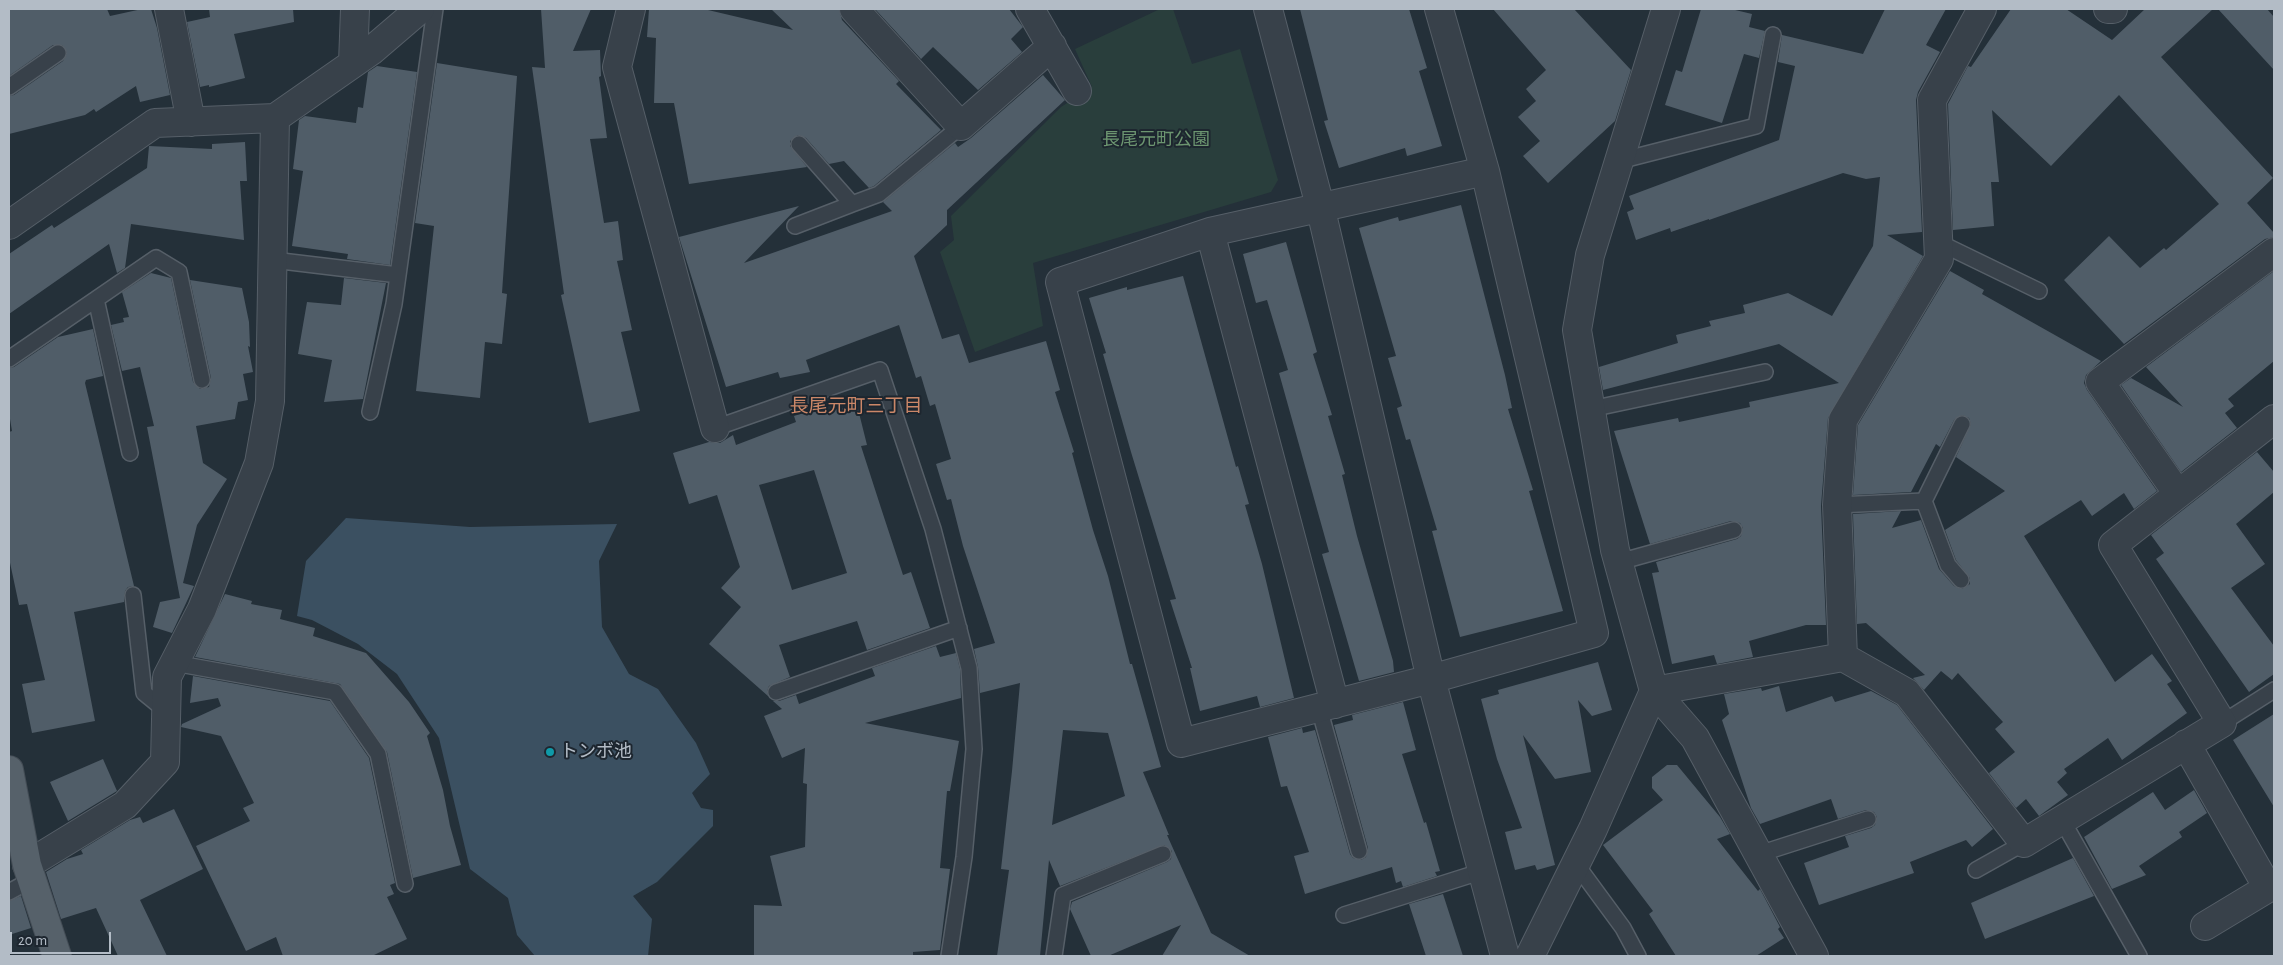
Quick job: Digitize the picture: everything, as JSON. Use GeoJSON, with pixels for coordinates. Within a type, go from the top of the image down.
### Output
{"type":"FeatureCollection","features":[{"type":"Feature","properties":{"kind":"main road"},"geometry":{"type":"LineString","coordinates":[[9,770],[22,879],[57,956]]}},
{"type":"Feature","properties":{"kind":"street"},"geometry":{"type":"LineString","coordinates":[[169,9],[190,122]]}},
{"type":"Feature","properties":{"kind":"street"},"geometry":{"type":"LineString","coordinates":[[353,63],[355,9]]}},
{"type":"Feature","properties":{"kind":"street"},"geometry":{"type":"LineString","coordinates":[[9,225],[155,123],[275,118],[371,51],[420,9]]}},
{"type":"Feature","properties":{"kind":"street"},"geometry":{"type":"LineString","coordinates":[[631,9],[617,67],[715,428]]}},
{"type":"Feature","properties":{"kind":"street"},"geometry":{"type":"LineString","coordinates":[[854,9],[961,126],[1052,46]]}},
{"type":"Feature","properties":{"kind":"street"},"geometry":{"type":"LineString","coordinates":[[1030,9],[1077,91]]}},
{"type":"Feature","properties":{"kind":"street"},"geometry":{"type":"LineString","coordinates":[[1268,9],[1320,206],[1432,679],[1505,956]]}},
{"type":"Feature","properties":{"kind":"street"},"geometry":{"type":"LineString","coordinates":[[1439,9],[1485,171],[1594,633],[1432,679],[1181,744],[1060,282],[1210,232],[1320,206],[1485,171]]}},
{"type":"Feature","properties":{"kind":"street"},"geometry":{"type":"LineString","coordinates":[[1666,9],[1590,255],[1577,330],[1619,562],[1654,691],[1695,738],[1814,956]]}},
{"type":"Feature","properties":{"kind":"street"},"geometry":{"type":"LineString","coordinates":[[1843,656],[1837,505],[1843,420],[1939,259],[1932,100],[1982,9]]}},
{"type":"Feature","properties":{"kind":"street"},"geometry":{"type":"LineString","coordinates":[[2108,9],[2113,9]]}},
{"type":"Feature","properties":{"kind":"street"},"geometry":{"type":"LineString","coordinates":[[22,879],[125,805],[164,762],[167,677],[202,609],[259,463],[270,401],[275,118]]}},
{"type":"Feature","properties":{"kind":"street"},"geometry":{"type":"LineString","coordinates":[[1210,232],[1327,706]]}},
{"type":"Feature","properties":{"kind":"street"},"geometry":{"type":"LineString","coordinates":[[2178,494],[2100,382],[2274,252]]}},
{"type":"Feature","properties":{"kind":"street"},"geometry":{"type":"LineString","coordinates":[[1654,691],[1843,656],[1907,693],[2024,843],[2222,722],[2113,545],[2274,419]]}},
{"type":"Feature","properties":{"kind":"street"},"geometry":{"type":"LineString","coordinates":[[1530,956],[1576,864],[1654,691]]}},
{"type":"Feature","properties":{"kind":"street"},"geometry":{"type":"LineString","coordinates":[[2186,744],[2268,888],[2205,926]]}},
{"type":"Feature","properties":{"kind":"lane"},"geometry":{"type":"LineString","coordinates":[[370,412],[398,275],[435,9]]}},
{"type":"Feature","properties":{"kind":"lane"},"geometry":{"type":"LineString","coordinates":[[1619,161],[1756,126],[1773,35]]}},
{"type":"Feature","properties":{"kind":"lane"},"geometry":{"type":"LineString","coordinates":[[9,87],[58,53]]}},
{"type":"Feature","properties":{"kind":"lane"},"geometry":{"type":"LineString","coordinates":[[795,226],[879,194],[961,126]]}},
{"type":"Feature","properties":{"kind":"lane"},"geometry":{"type":"LineString","coordinates":[[799,144],[852,204]]}},
{"type":"Feature","properties":{"kind":"lane"},"geometry":{"type":"LineString","coordinates":[[1938,242],[2039,291]]}},
{"type":"Feature","properties":{"kind":"lane"},"geometry":{"type":"LineString","coordinates":[[9,359],[156,258],[179,272],[202,380]]}},
{"type":"Feature","properties":{"kind":"lane"},"geometry":{"type":"LineString","coordinates":[[273,260],[398,275]]}},
{"type":"Feature","properties":{"kind":"lane"},"geometry":{"type":"LineString","coordinates":[[96,299],[130,453]]}},
{"type":"Feature","properties":{"kind":"lane"},"geometry":{"type":"LineString","coordinates":[[715,428],[880,370],[933,529],[969,668],[974,749],[964,857],[949,956]]}},
{"type":"Feature","properties":{"kind":"lane"},"geometry":{"type":"LineString","coordinates":[[1591,409],[1765,372]]}},
{"type":"Feature","properties":{"kind":"lane"},"geometry":{"type":"LineString","coordinates":[[1961,580],[1948,565],[1924,501],[1962,424]]}},
{"type":"Feature","properties":{"kind":"lane"},"geometry":{"type":"LineString","coordinates":[[1837,505],[1924,501]]}},
{"type":"Feature","properties":{"kind":"lane"},"geometry":{"type":"LineString","coordinates":[[1619,562],[1734,530]]}},
{"type":"Feature","properties":{"kind":"lane"},"geometry":{"type":"LineString","coordinates":[[133,595],[144,693],[166,711]]}},
{"type":"Feature","properties":{"kind":"lane"},"geometry":{"type":"LineString","coordinates":[[776,692],[959,628]]}},
{"type":"Feature","properties":{"kind":"lane"},"geometry":{"type":"LineString","coordinates":[[174,663],[335,692],[378,754],[405,884]]}},
{"type":"Feature","properties":{"kind":"lane"},"geometry":{"type":"LineString","coordinates":[[2222,722],[2274,690]]}},
{"type":"Feature","properties":{"kind":"lane"},"geometry":{"type":"LineString","coordinates":[[1327,706],[1359,852]]}},
{"type":"Feature","properties":{"kind":"lane"},"geometry":{"type":"LineString","coordinates":[[1758,854],[1868,819]]}},
{"type":"Feature","properties":{"kind":"lane"},"geometry":{"type":"LineString","coordinates":[[2062,820],[2139,956]]}},
{"type":"Feature","properties":{"kind":"lane"},"geometry":{"type":"LineString","coordinates":[[1976,870],[2024,843]]}},
{"type":"Feature","properties":{"kind":"lane"},"geometry":{"type":"LineString","coordinates":[[1054,956],[1063,895],[1163,854]]}},
{"type":"Feature","properties":{"kind":"lane"},"geometry":{"type":"LineString","coordinates":[[1576,864],[1623,928],[1638,956]]}},
{"type":"Feature","properties":{"kind":"lane"},"geometry":{"type":"LineString","coordinates":[[1344,915],[1483,871]]}},
{"type":"Feature","properties":{"kind":"green space","name":"長尾元町公園"},"geometry":{"type":"Polygon","coordinates":[[[1160,9],[1173,9],[1192,64],[1240,49],[1278,180],[1271,192],[1033,263],[1043,326],[975,352],[940,252],[954,240],[951,216],[1061,107],[1092,87],[1075,49],[1160,9]]]}},
{"type":"Feature","properties":{"kind":"water"},"geometry":{"type":"Polygon","coordinates":[[[346,518],[470,527],[617,524],[599,561],[602,627],[629,674],[658,689],[696,743],[710,774],[692,793],[701,808],[713,810],[713,826],[657,882],[633,896],[652,919],[648,956],[535,956],[517,935],[508,898],[470,869],[439,738],[397,674],[358,644],[312,620],[297,616],[306,561],[346,518]]]}},
{"type":"Feature","properties":{"kind":"building"},"geometry":{"type":"Polygon","coordinates":[[[9,9],[107,9],[110,16],[142,9],[151,9],[157,28],[170,95],[140,102],[136,86],[96,112],[94,109],[85,115],[9,134],[9,96],[14,95],[63,61],[67,53],[62,45],[53,45],[9,76],[9,9]]]}},
{"type":"Feature","properties":{"kind":"building"},"geometry":{"type":"Polygon","coordinates":[[[209,9],[293,9],[294,22],[234,34],[245,78],[209,87],[209,85],[200,87],[187,22],[210,17],[209,9]]]}},
{"type":"Feature","properties":{"kind":"building"},"geometry":{"type":"Polygon","coordinates":[[[541,9],[591,9],[573,51],[600,50],[601,76],[599,77],[607,138],[590,139],[604,223],[618,221],[623,260],[617,261],[632,330],[621,332],[640,411],[589,423],[561,295],[564,294],[532,67],[545,68],[541,9]]]}},
{"type":"Feature","properties":{"kind":"building"},"geometry":{"type":"Polygon","coordinates":[[[649,9],[708,10],[793,30],[771,9],[839,9],[842,20],[899,81],[896,84],[941,130],[874,186],[869,188],[844,161],[829,164],[806,138],[798,135],[790,141],[790,146],[807,167],[689,184],[674,103],[654,103],[656,38],[647,37],[649,9]]]}},
{"type":"Feature","properties":{"kind":"building"},"geometry":{"type":"Polygon","coordinates":[[[875,9],[1009,9],[1023,27],[1011,39],[1022,52],[978,90],[933,47],[921,59],[875,9]]]}},
{"type":"Feature","properties":{"kind":"building"},"geometry":{"type":"Polygon","coordinates":[[[1300,9],[1409,9],[1427,68],[1419,71],[1442,146],[1407,156],[1405,148],[1339,168],[1324,121],[1328,120],[1300,9]]]}},
{"type":"Feature","properties":{"kind":"building"},"geometry":{"type":"Polygon","coordinates":[[[1493,9],[1574,9],[1631,70],[1615,121],[1548,183],[1523,156],[1540,141],[1518,117],[1536,101],[1526,89],[1546,70],[1493,9]]]}},
{"type":"Feature","properties":{"kind":"building"},"geometry":{"type":"Polygon","coordinates":[[[1701,9],[1731,9],[1752,14],[1749,27],[1765,31],[1759,58],[1744,54],[1722,123],[1665,105],[1676,70],[1682,72],[1701,9]]]}},
{"type":"Feature","properties":{"kind":"building"},"geometry":{"type":"Polygon","coordinates":[[[1885,9],[1946,9],[1926,45],[1940,52],[1918,92],[1916,100],[1922,232],[1887,235],[1923,256],[1828,418],[1821,506],[1826,625],[1806,625],[1749,641],[1753,657],[1717,664],[1714,655],[1672,664],[1652,573],[1659,572],[1656,562],[1737,539],[1741,536],[1743,528],[1740,523],[1731,521],[1650,544],[1614,431],[1678,418],[1679,422],[1750,407],[1749,402],[1839,383],[1779,344],[1603,390],[1599,367],[1678,343],[1676,335],[1711,326],[1709,321],[1745,313],[1743,305],[1788,293],[1832,316],[1873,246],[1880,177],[1866,179],[1843,173],[1709,220],[1671,232],[1670,228],[1636,240],[1627,212],[1634,209],[1629,196],[1779,140],[1795,66],[1778,62],[1782,35],[1863,54],[1885,9]]]}},
{"type":"Feature","properties":{"kind":"building"},"geometry":{"type":"Polygon","coordinates":[[[2011,9],[2066,9],[2112,40],[2145,9],[2213,9],[2161,57],[2273,178],[2247,203],[2274,233],[2274,237],[2265,239],[2124,344],[2064,280],[2109,236],[2140,268],[2164,248],[2166,250],[2219,204],[2119,95],[2051,166],[1992,110],[1999,182],[1991,182],[1994,226],[1953,230],[1948,104],[1968,66],[1971,67],[2011,9]]]}},
{"type":"Feature","properties":{"kind":"building"},"geometry":{"type":"Polygon","coordinates":[[[2218,9],[2267,9],[2274,17],[2274,70],[2218,9]]]}},
{"type":"Feature","properties":{"kind":"building"},"geometry":{"type":"Polygon","coordinates":[[[437,63],[517,76],[502,293],[507,294],[502,344],[485,342],[480,398],[416,391],[434,226],[415,223],[437,63]]]}},
{"type":"Feature","properties":{"kind":"building"},"geometry":{"type":"Polygon","coordinates":[[[377,66],[417,72],[390,265],[347,259],[348,254],[292,246],[303,171],[293,169],[299,120],[305,116],[356,123],[358,107],[363,108],[368,72],[377,66]]]}},
{"type":"Feature","properties":{"kind":"building"},"geometry":{"type":"Polygon","coordinates":[[[1043,75],[1065,100],[947,210],[947,225],[914,256],[942,339],[959,334],[969,363],[1046,341],[1060,390],[1055,392],[1074,452],[1072,453],[1108,576],[1130,664],[1132,664],[1161,767],[1143,772],[1169,835],[1167,835],[1211,933],[1250,956],[1162,956],[1181,925],[1108,956],[1091,956],[1070,909],[1072,902],[1167,862],[1171,859],[1172,851],[1164,845],[1060,886],[1049,860],[1040,956],[997,956],[1009,870],[1001,869],[1020,683],[980,693],[978,667],[974,649],[995,643],[963,546],[951,499],[947,500],[936,464],[951,459],[935,404],[930,406],[921,376],[916,378],[899,325],[806,360],[810,372],[780,378],[778,372],[726,387],[679,237],[799,206],[744,263],[892,211],[883,202],[955,143],[958,147],[971,138],[1043,75]],[[1063,730],[1052,825],[1125,796],[1108,733],[1063,730]]]}},
{"type":"Feature","properties":{"kind":"building"},"geometry":{"type":"Polygon","coordinates":[[[245,142],[247,181],[240,181],[244,240],[131,224],[125,268],[117,273],[109,244],[9,314],[9,254],[52,225],[54,228],[147,168],[149,146],[212,149],[212,144],[245,142]]]}},
{"type":"Feature","properties":{"kind":"building"},"geometry":{"type":"Polygon","coordinates":[[[1461,205],[1505,375],[1512,408],[1508,409],[1533,490],[1529,491],[1563,611],[1460,637],[1432,531],[1437,530],[1410,439],[1406,440],[1397,408],[1402,406],[1388,358],[1396,356],[1359,228],[1398,217],[1399,221],[1461,205]]]}},
{"type":"Feature","properties":{"kind":"building"},"geometry":{"type":"Polygon","coordinates":[[[1286,242],[1317,352],[1313,354],[1332,415],[1328,416],[1345,474],[1342,475],[1357,536],[1393,661],[1394,672],[1359,681],[1322,554],[1329,552],[1279,373],[1288,370],[1267,300],[1256,303],[1243,254],[1286,242]]]}},
{"type":"Feature","properties":{"kind":"building"},"geometry":{"type":"Polygon","coordinates":[[[1950,271],[1984,290],[1982,294],[2101,361],[2086,375],[2084,383],[2087,390],[2157,491],[2134,509],[2124,493],[2092,516],[2081,500],[2024,536],[2115,682],[2152,654],[2172,681],[2167,684],[2187,713],[2122,760],[2108,738],[2064,769],[2067,773],[2057,782],[2068,795],[2039,816],[2026,799],[2016,808],[1989,773],[2015,752],[1995,729],[2003,722],[1958,673],[1952,680],[1941,671],[1924,690],[1913,678],[1925,675],[1866,623],[1857,624],[1853,514],[1901,511],[1892,528],[1921,520],[1939,569],[1954,586],[1962,589],[1970,584],[1970,578],[1956,560],[1945,530],[2005,491],[1956,457],[1971,424],[1969,418],[1962,415],[1954,420],[1940,447],[1936,444],[1911,492],[1853,495],[1858,425],[1950,271]]]}},
{"type":"Feature","properties":{"kind":"building"},"geometry":{"type":"Polygon","coordinates":[[[2274,271],[2274,361],[2228,399],[2234,406],[2225,413],[2237,428],[2181,472],[2121,385],[2131,378],[2183,407],[2146,367],[2274,271]]]}},
{"type":"Feature","properties":{"kind":"building"},"geometry":{"type":"Polygon","coordinates":[[[151,273],[171,278],[193,382],[200,389],[209,387],[211,378],[190,280],[242,288],[249,322],[250,347],[248,346],[253,372],[243,374],[248,400],[238,402],[235,419],[196,426],[203,463],[227,479],[197,525],[183,583],[194,586],[172,633],[153,627],[160,602],[180,598],[147,427],[154,426],[140,367],[122,371],[111,325],[124,322],[123,318],[129,317],[122,292],[151,273]]]}},
{"type":"Feature","properties":{"kind":"building"},"geometry":{"type":"Polygon","coordinates":[[[1183,276],[1236,467],[1238,466],[1249,504],[1245,505],[1262,564],[1294,698],[1260,707],[1257,696],[1200,711],[1190,668],[1192,668],[1170,600],[1176,599],[1131,452],[1103,354],[1106,353],[1089,298],[1127,287],[1127,290],[1183,276]]]}},
{"type":"Feature","properties":{"kind":"building"},"geometry":{"type":"Polygon","coordinates":[[[344,278],[386,283],[363,399],[324,402],[332,360],[298,354],[307,302],[341,305],[344,278]]]}},
{"type":"Feature","properties":{"kind":"building"},"geometry":{"type":"Polygon","coordinates":[[[93,329],[103,376],[86,380],[85,383],[134,586],[128,587],[125,591],[124,602],[74,612],[95,721],[32,733],[22,684],[45,680],[27,604],[19,605],[9,558],[9,432],[12,431],[9,413],[9,368],[14,367],[58,337],[93,329]]]}},
{"type":"Feature","properties":{"kind":"building"},"geometry":{"type":"Polygon","coordinates":[[[857,405],[867,445],[861,446],[881,508],[903,575],[911,572],[930,628],[867,650],[857,621],[779,645],[790,677],[769,686],[768,696],[709,644],[741,607],[721,588],[740,567],[717,495],[689,504],[673,453],[709,442],[720,443],[733,435],[736,445],[796,422],[794,416],[822,407],[824,412],[857,405]],[[814,470],[759,485],[792,590],[847,573],[814,470]]]}},
{"type":"Feature","properties":{"kind":"building"},"geometry":{"type":"Polygon","coordinates":[[[2257,452],[2274,472],[2274,492],[2236,524],[2265,564],[2231,588],[2274,646],[2274,674],[2249,692],[2156,559],[2164,553],[2151,535],[2257,452]]]}},
{"type":"Feature","properties":{"kind":"building"},"geometry":{"type":"Polygon","coordinates":[[[225,594],[252,601],[251,604],[282,610],[280,619],[315,628],[313,636],[366,653],[409,702],[430,733],[427,736],[443,790],[450,826],[461,865],[413,878],[387,752],[340,684],[195,657],[225,594]]]}},
{"type":"Feature","properties":{"kind":"building"},"geometry":{"type":"Polygon","coordinates":[[[936,646],[940,657],[956,653],[960,669],[961,698],[865,723],[959,741],[950,791],[947,791],[940,868],[950,869],[940,950],[913,952],[913,956],[754,955],[754,905],[782,906],[770,856],[805,847],[807,784],[803,783],[805,748],[782,758],[764,716],[782,709],[773,701],[779,701],[796,695],[799,704],[875,676],[872,668],[936,646]]]}},
{"type":"Feature","properties":{"kind":"building"},"geometry":{"type":"Polygon","coordinates":[[[1598,662],[1612,710],[1592,716],[1578,700],[1591,772],[1555,779],[1523,735],[1555,865],[1537,870],[1535,865],[1515,870],[1505,832],[1522,828],[1497,759],[1481,699],[1499,694],[1498,690],[1598,662]]]}},
{"type":"Feature","properties":{"kind":"building"},"geometry":{"type":"Polygon","coordinates":[[[193,676],[330,701],[369,758],[395,883],[390,885],[394,894],[387,897],[407,939],[372,956],[283,956],[276,937],[246,951],[196,846],[250,821],[243,808],[254,803],[221,736],[181,727],[182,724],[221,706],[218,698],[190,703],[193,676]]]}},
{"type":"Feature","properties":{"kind":"building"},"geometry":{"type":"Polygon","coordinates":[[[1779,686],[1786,712],[1832,696],[1835,702],[1871,691],[1897,705],[1993,829],[1972,847],[1966,840],[1910,862],[1914,873],[1819,905],[1804,863],[1849,847],[1845,836],[1871,828],[1875,825],[1877,817],[1874,812],[1866,810],[1838,819],[1831,799],[1760,824],[1751,808],[1722,720],[1729,714],[1724,694],[1761,688],[1762,691],[1779,686]]]}},
{"type":"Feature","properties":{"kind":"building"},"geometry":{"type":"Polygon","coordinates":[[[1403,702],[1416,750],[1402,754],[1424,823],[1426,822],[1440,871],[1435,872],[1437,876],[1403,887],[1401,881],[1396,883],[1392,867],[1305,894],[1294,856],[1309,852],[1287,786],[1281,787],[1268,737],[1302,728],[1303,733],[1315,730],[1350,854],[1353,858],[1361,860],[1366,857],[1368,848],[1334,725],[1353,720],[1352,715],[1403,702]]]}},
{"type":"Feature","properties":{"kind":"building"},"geometry":{"type":"Polygon","coordinates":[[[2274,714],[2274,807],[2233,740],[2274,714]]]}},
{"type":"Feature","properties":{"kind":"building"},"geometry":{"type":"Polygon","coordinates":[[[103,759],[117,791],[68,821],[50,782],[103,759]]]}},
{"type":"Feature","properties":{"kind":"building"},"geometry":{"type":"Polygon","coordinates":[[[1667,765],[1677,765],[1720,817],[1730,834],[1717,839],[1758,891],[1760,889],[1780,927],[1778,929],[1784,938],[1756,956],[1676,956],[1649,914],[1653,911],[1603,845],[1663,800],[1652,788],[1652,777],[1667,765]]]}},
{"type":"Feature","properties":{"kind":"building"},"geometry":{"type":"Polygon","coordinates":[[[2194,790],[2207,813],[2179,832],[2182,837],[2139,866],[2146,875],[2112,889],[2084,837],[2153,792],[2165,810],[2194,790]]]}},
{"type":"Feature","properties":{"kind":"building"},"geometry":{"type":"Polygon","coordinates":[[[174,809],[203,869],[140,900],[167,956],[118,956],[96,908],[61,919],[46,872],[67,859],[83,854],[81,850],[130,820],[140,817],[143,823],[174,809]]]}},
{"type":"Feature","properties":{"kind":"building"},"geometry":{"type":"Polygon","coordinates":[[[2073,858],[2094,896],[1985,939],[1971,903],[2073,858]]]}},
{"type":"Feature","properties":{"kind":"building"},"geometry":{"type":"Polygon","coordinates":[[[1443,894],[1463,956],[1426,956],[1409,904],[1443,894]]]}},
{"type":"Feature","properties":{"kind":"building"},"geometry":{"type":"Polygon","coordinates":[[[21,896],[31,928],[9,935],[9,901],[21,896]]]}},
{"type":"Feature","properties":{"kind":"place","name":"トンボ池"},"geometry":{"type":"Point","coordinates":[550,752]}},
{"type":"Feature","properties":{"kind":"district","name":"長尾元町三丁目"},"geometry":{"type":"Point","coordinates":[856,406]}}]}
